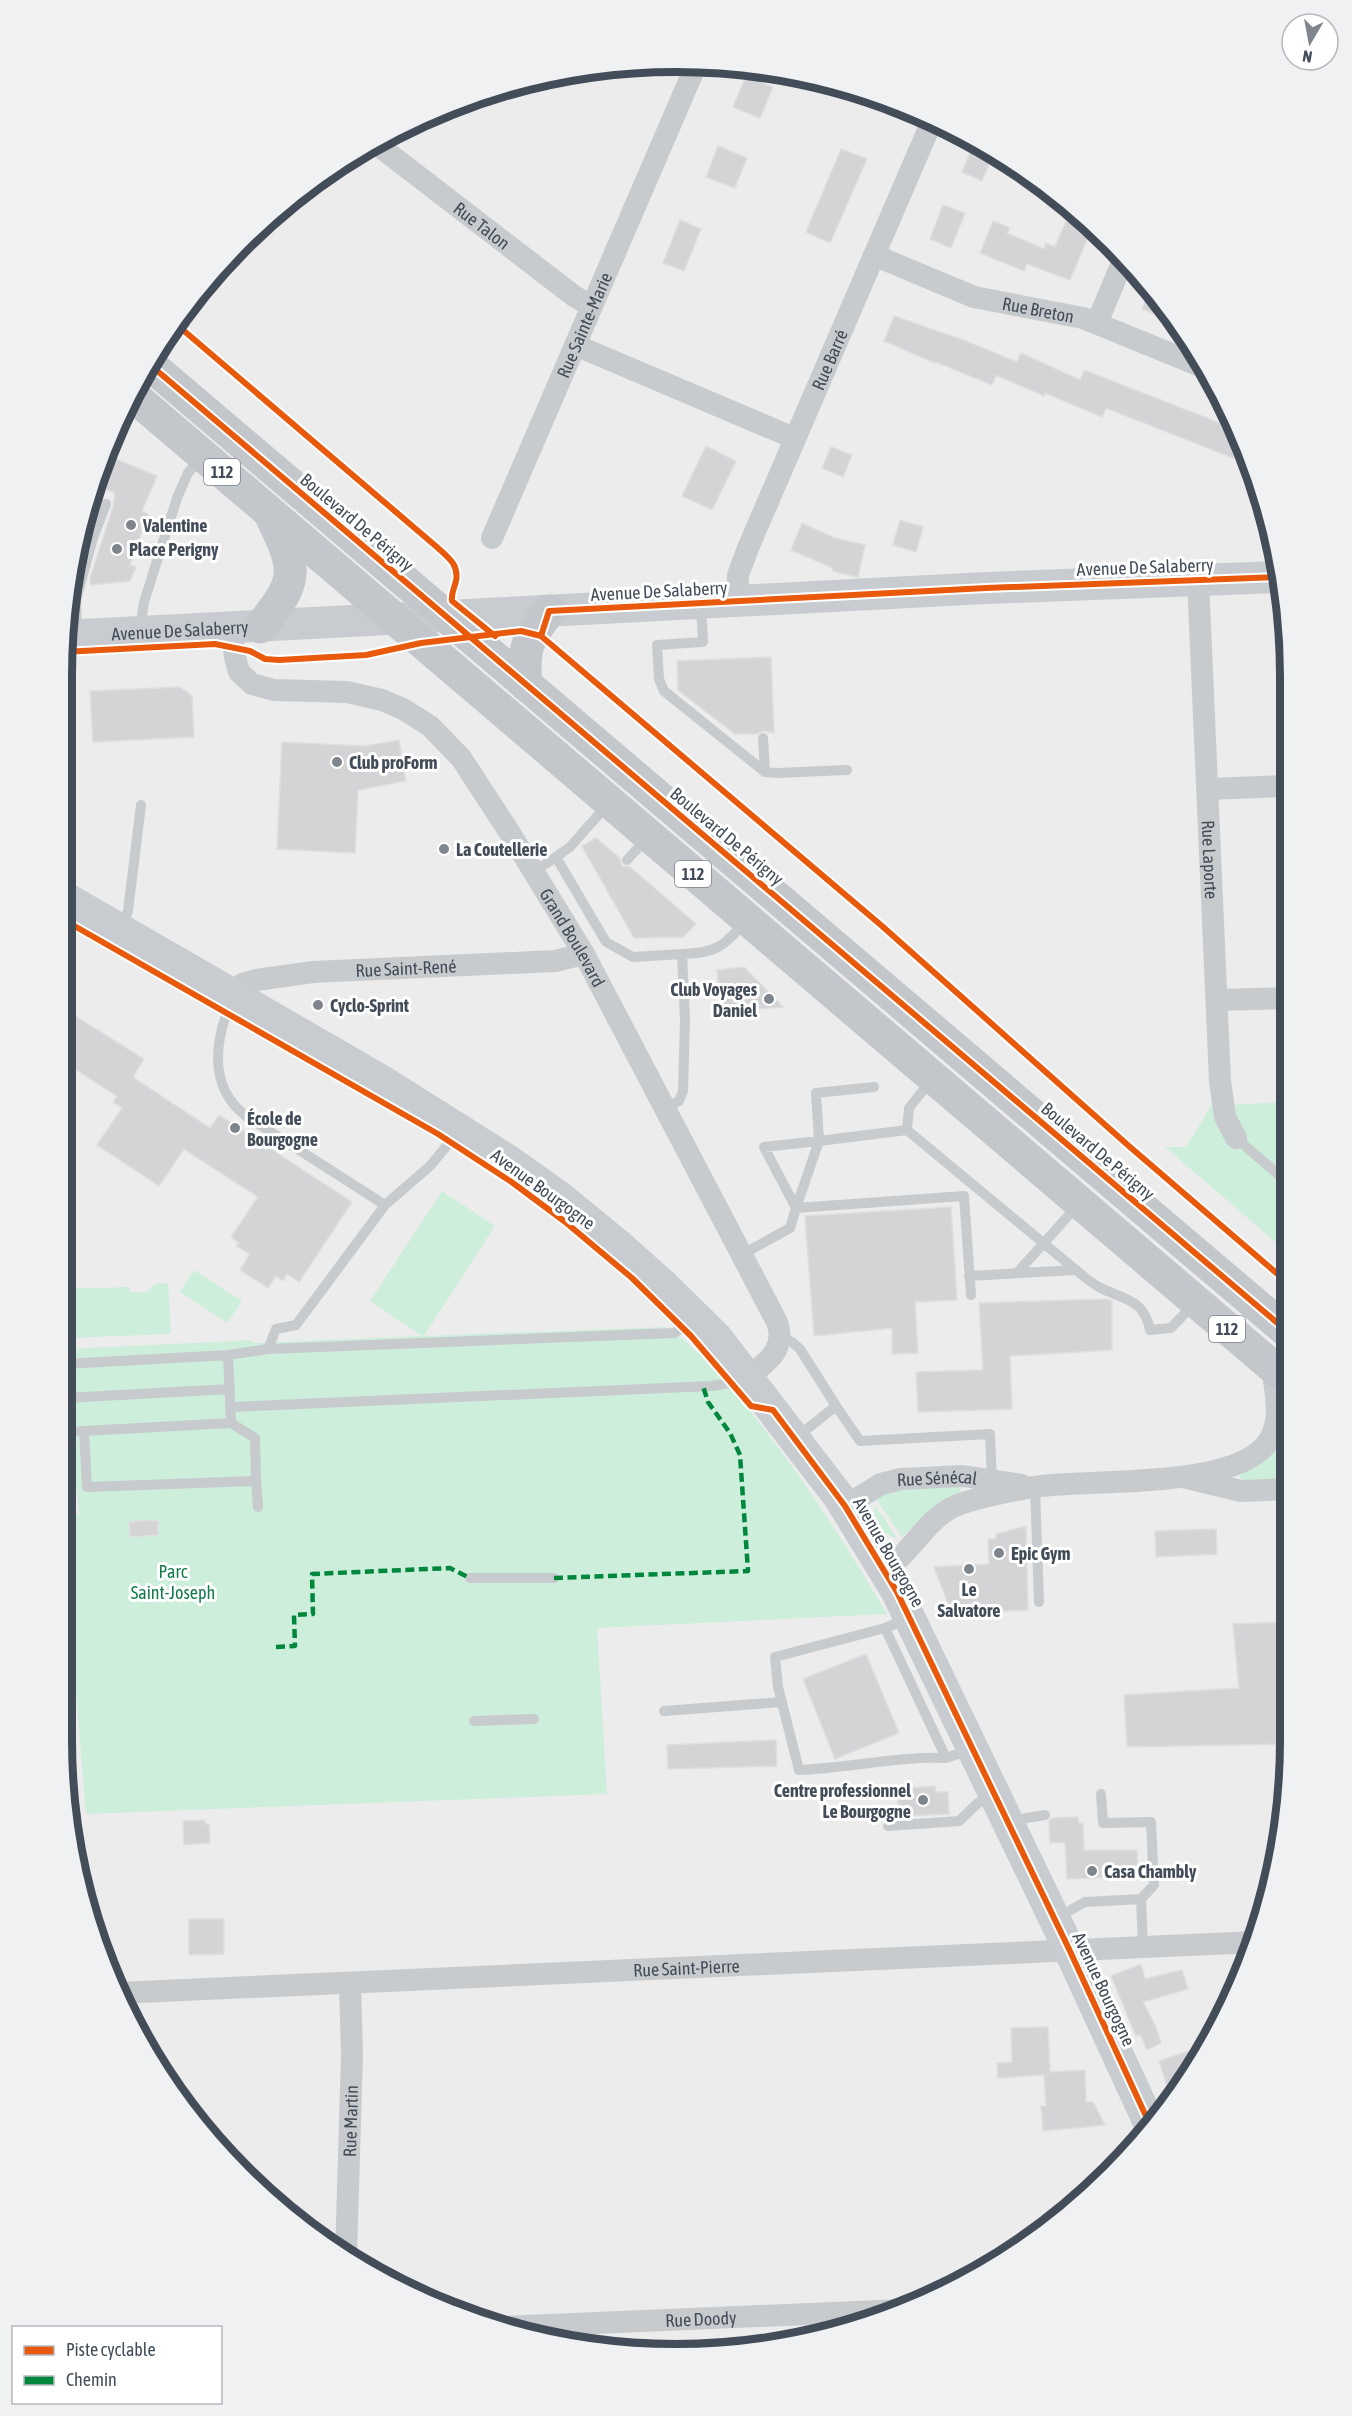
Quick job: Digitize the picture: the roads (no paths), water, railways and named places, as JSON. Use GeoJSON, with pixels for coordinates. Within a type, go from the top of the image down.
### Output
{"type":"FeatureCollection","features":[{"type":"Feature","properties":{"kind":"main road","name":"Boulevard De Périgny"},"geometry":{"type":"LineString","coordinates":[[156,370],[1280,1325]]}},
{"type":"Feature","properties":{"kind":"main road","name":"112"},"geometry":{"type":"LineString","coordinates":[[139,401],[609,804],[637,848],[746,920],[1280,1374]]}},
{"type":"Feature","properties":{"kind":"main road"},"geometry":{"type":"LineString","coordinates":[[246,628],[284,596],[291,579],[288,553],[270,514]]}},
{"type":"Feature","properties":{"kind":"main road"},"geometry":{"type":"LineString","coordinates":[[526,686],[525,651],[532,633],[549,611]]}},
{"type":"Feature","properties":{"kind":"street","name":"Rue Sainte-Marie"},"geometry":{"type":"LineString","coordinates":[[492,538],[693,72]]}},
{"type":"Feature","properties":{"kind":"street","name":"Rue Barré"},"geometry":{"type":"LineString","coordinates":[[737,602],[738,575],[794,438],[929,128]]}},
{"type":"Feature","properties":{"kind":"street","name":"Rue Talon"},"geometry":{"type":"LineString","coordinates":[[382,149],[574,296],[591,306]]}},
{"type":"Feature","properties":{"kind":"street","name":"Rue Breton"},"geometry":{"type":"LineString","coordinates":[[874,255],[974,297],[1083,318],[1192,362]]}},
{"type":"Feature","properties":{"kind":"street"},"geometry":{"type":"LineString","coordinates":[[1097,323],[1120,267]]}},
{"type":"Feature","properties":{"kind":"street"},"geometry":{"type":"LineString","coordinates":[[575,345],[794,438]]}},
{"type":"Feature","properties":{"kind":"street","name":"Avenue De Salaberry"},"geometry":{"type":"LineString","coordinates":[[73,636],[395,621],[986,588],[1271,577]]}},
{"type":"Feature","properties":{"kind":"street","name":"Rue Laporte"},"geometry":{"type":"LineString","coordinates":[[1198,580],[1221,1094],[1225,1117],[1236,1138]]}},
{"type":"Feature","properties":{"kind":"street","name":"Grand Boulevard"},"geometry":{"type":"LineString","coordinates":[[246,628],[235,657],[239,672],[252,684],[268,689],[336,690],[368,696],[403,709],[430,726],[445,739],[472,773],[534,872],[595,948],[666,1108],[743,1254],[777,1322],[781,1338]]}},
{"type":"Feature","properties":{"kind":"street"},"geometry":{"type":"LineString","coordinates":[[1208,789],[1280,786]]}},
{"type":"Feature","properties":{"kind":"street","name":"Avenue Bourgogne"},"geometry":{"type":"LineString","coordinates":[[72,902],[234,994],[457,1127],[561,1198],[646,1269],[698,1319],[748,1377],[795,1438],[845,1506],[884,1570],[897,1623],[960,1753],[994,1792],[1147,2118]]}},
{"type":"Feature","properties":{"kind":"street","name":"Rue Saint-René"},"geometry":{"type":"LineString","coordinates":[[234,994],[242,984],[272,977],[353,969],[564,960],[595,948]]}},
{"type":"Feature","properties":{"kind":"street"},"geometry":{"type":"LineString","coordinates":[[1217,1000],[1280,998]]}},
{"type":"Feature","properties":{"kind":"street"},"geometry":{"type":"LineString","coordinates":[[748,1377],[774,1354],[781,1338]]}},
{"type":"Feature","properties":{"kind":"street","name":"Rue Sénécal"},"geometry":{"type":"LineString","coordinates":[[845,1506],[892,1480],[963,1476],[993,1488],[1035,1487],[1186,1478],[1243,1461],[1264,1446],[1273,1431],[1280,1374]]}},
{"type":"Feature","properties":{"kind":"street","name":"Rue Sénécal"},"geometry":{"type":"LineString","coordinates":[[1186,1478],[1241,1491],[1280,1489]]}},
{"type":"Feature","properties":{"kind":"street","name":"Rue Sénécal"},"geometry":{"type":"LineString","coordinates":[[884,1570],[901,1558],[928,1526],[946,1510],[993,1488]]}},
{"type":"Feature","properties":{"kind":"street","name":"Rue Saint-Pierre"},"geometry":{"type":"LineString","coordinates":[[128,1993],[1245,1942]]}},
{"type":"Feature","properties":{"kind":"street","name":"Rue Martin"},"geometry":{"type":"LineString","coordinates":[[346,2246],[352,2054],[350,1984]]}},
{"type":"Feature","properties":{"kind":"street","name":"Rue Doody"},"geometry":{"type":"LineString","coordinates":[[531,2326],[872,2311]]}},
{"type":"Feature","properties":{"kind":"lane"},"geometry":{"type":"LineString","coordinates":[[139,633],[144,602],[177,498],[188,472],[203,455]]}},
{"type":"Feature","properties":{"kind":"lane"},"geometry":{"type":"LineString","coordinates":[[77,595],[93,538],[106,504]]}},
{"type":"Feature","properties":{"kind":"lane"},"geometry":{"type":"LineString","coordinates":[[701,604],[704,642],[657,645],[661,686],[669,696],[765,772],[847,770]]}},
{"type":"Feature","properties":{"kind":"lane"},"geometry":{"type":"LineString","coordinates":[[763,738],[765,772]]}},
{"type":"Feature","properties":{"kind":"lane"},"geometry":{"type":"LineString","coordinates":[[534,872],[570,847],[609,804]]}},
{"type":"Feature","properties":{"kind":"lane"},"geometry":{"type":"LineString","coordinates":[[120,929],[128,910],[141,805]]}},
{"type":"Feature","properties":{"kind":"lane"},"geometry":{"type":"LineString","coordinates":[[556,857],[595,948],[633,957],[714,951],[727,942],[746,920]]}},
{"type":"Feature","properties":{"kind":"lane"},"geometry":{"type":"LineString","coordinates":[[666,1108],[679,1101],[682,1091],[685,1019],[682,954]]}},
{"type":"Feature","properties":{"kind":"lane"},"geometry":{"type":"LineString","coordinates":[[234,994],[221,1032],[218,1063],[221,1083],[229,1101],[246,1116],[385,1205]]}},
{"type":"Feature","properties":{"kind":"lane"},"geometry":{"type":"LineString","coordinates":[[907,1130],[909,1108],[932,1078]]}},
{"type":"Feature","properties":{"kind":"lane"},"geometry":{"type":"LineString","coordinates":[[743,1254],[789,1228],[819,1141],[816,1093],[874,1087]]}},
{"type":"Feature","properties":{"kind":"lane"},"geometry":{"type":"LineString","coordinates":[[268,1349],[276,1329],[296,1325],[385,1205],[430,1166],[445,1148],[457,1127]]}},
{"type":"Feature","properties":{"kind":"lane"},"geometry":{"type":"LineString","coordinates":[[796,1208],[764,1147],[907,1130],[1076,1270],[1100,1287],[1137,1304],[1145,1312],[1150,1330],[1172,1328],[1195,1302]]}},
{"type":"Feature","properties":{"kind":"lane"},"geometry":{"type":"LineString","coordinates":[[1236,1138],[1280,1176]]}},
{"type":"Feature","properties":{"kind":"lane"},"geometry":{"type":"LineString","coordinates":[[796,1208],[964,1196],[974,1186]]}},
{"type":"Feature","properties":{"kind":"lane"},"geometry":{"type":"LineString","coordinates":[[964,1196],[970,1295]]}},
{"type":"Feature","properties":{"kind":"lane"},"geometry":{"type":"LineString","coordinates":[[1017,1273],[1079,1203]]}},
{"type":"Feature","properties":{"kind":"lane"},"geometry":{"type":"LineString","coordinates":[[969,1276],[1076,1270]]}},
{"type":"Feature","properties":{"kind":"lane"},"geometry":{"type":"LineString","coordinates":[[72,1364],[228,1355],[268,1349],[674,1333],[698,1319]]}},
{"type":"Feature","properties":{"kind":"lane"},"geometry":{"type":"LineString","coordinates":[[781,1338],[792,1342],[800,1349],[860,1441],[990,1434],[993,1488]]}},
{"type":"Feature","properties":{"kind":"lane"},"geometry":{"type":"LineString","coordinates":[[228,1355],[231,1423]]}},
{"type":"Feature","properties":{"kind":"lane"},"geometry":{"type":"LineString","coordinates":[[231,1407],[711,1386],[748,1377]]}},
{"type":"Feature","properties":{"kind":"lane"},"geometry":{"type":"LineString","coordinates":[[72,1398],[230,1389]]}},
{"type":"Feature","properties":{"kind":"lane"},"geometry":{"type":"LineString","coordinates":[[795,1438],[836,1406]]}},
{"type":"Feature","properties":{"kind":"lane"},"geometry":{"type":"LineString","coordinates":[[72,1432],[231,1423],[255,1438],[258,1507]]}},
{"type":"Feature","properties":{"kind":"lane"},"geometry":{"type":"LineString","coordinates":[[84,1431],[87,1487],[256,1481]]}},
{"type":"Feature","properties":{"kind":"lane"},"geometry":{"type":"LineString","coordinates":[[1035,1487],[1039,1602]]}},
{"type":"Feature","properties":{"kind":"lane"},"geometry":{"type":"LineString","coordinates":[[470,1578],[554,1578]]}},
{"type":"Feature","properties":{"kind":"lane"},"geometry":{"type":"LineString","coordinates":[[897,1623],[775,1657],[782,1702],[800,1770],[960,1753]]}},
{"type":"Feature","properties":{"kind":"lane"},"geometry":{"type":"LineString","coordinates":[[664,1711],[782,1702]]}},
{"type":"Feature","properties":{"kind":"lane"},"geometry":{"type":"LineString","coordinates":[[474,1721],[534,1719]]}},
{"type":"Feature","properties":{"kind":"lane"},"geometry":{"type":"LineString","coordinates":[[888,1826],[959,1821],[994,1792]]}},
{"type":"Feature","properties":{"kind":"lane"},"geometry":{"type":"LineString","coordinates":[[1055,1918],[1085,1902],[1141,1899],[1154,1885],[1151,1822],[1103,1823],[1101,1794]]}},
{"type":"Feature","properties":{"kind":"lane"},"geometry":{"type":"LineString","coordinates":[[1010,1825],[1026,1818],[1046,1815]]}},
{"type":"Feature","properties":{"kind":"lane"},"geometry":{"type":"LineString","coordinates":[[1141,1899],[1143,1946]]}},
{"type":"Feature","properties":{"kind":"place","name":"Valentine"},"geometry":{"type":"Point","coordinates":[131,525]}},
{"type":"Feature","properties":{"kind":"place","name":"Place Perigny"},"geometry":{"type":"Point","coordinates":[117,549]}},
{"type":"Feature","properties":{"kind":"place","name":"Club proForm"},"geometry":{"type":"Point","coordinates":[337,762]}},
{"type":"Feature","properties":{"kind":"place","name":"La Coutellerie"},"geometry":{"type":"Point","coordinates":[444,849]}},
{"type":"Feature","properties":{"kind":"place","name":"Club Voyages Daniel"},"geometry":{"type":"Point","coordinates":[769,999]}},
{"type":"Feature","properties":{"kind":"place","name":"Cyclo-Sprint"},"geometry":{"type":"Point","coordinates":[318,1005]}},
{"type":"Feature","properties":{"kind":"place","name":"École de Bourgogne"},"geometry":{"type":"Point","coordinates":[235,1128]}},
{"type":"Feature","properties":{"kind":"place","name":"Epic Gym"},"geometry":{"type":"Point","coordinates":[999,1553]}},
{"type":"Feature","properties":{"kind":"place","name":"Le Salvatore"},"geometry":{"type":"Point","coordinates":[969,1569]}},
{"type":"Feature","properties":{"kind":"place","name":"Centre professionnel Le Bourgogne"},"geometry":{"type":"Point","coordinates":[923,1800]}},
{"type":"Feature","properties":{"kind":"place","name":"Casa Chambly"},"geometry":{"type":"Point","coordinates":[1092,1871]}},
{"type":"Feature","properties":{"kind":"park label","name":"Parc Saint-Joseph"},"geometry":{"type":"Point","coordinates":[173,1581]}}]}
